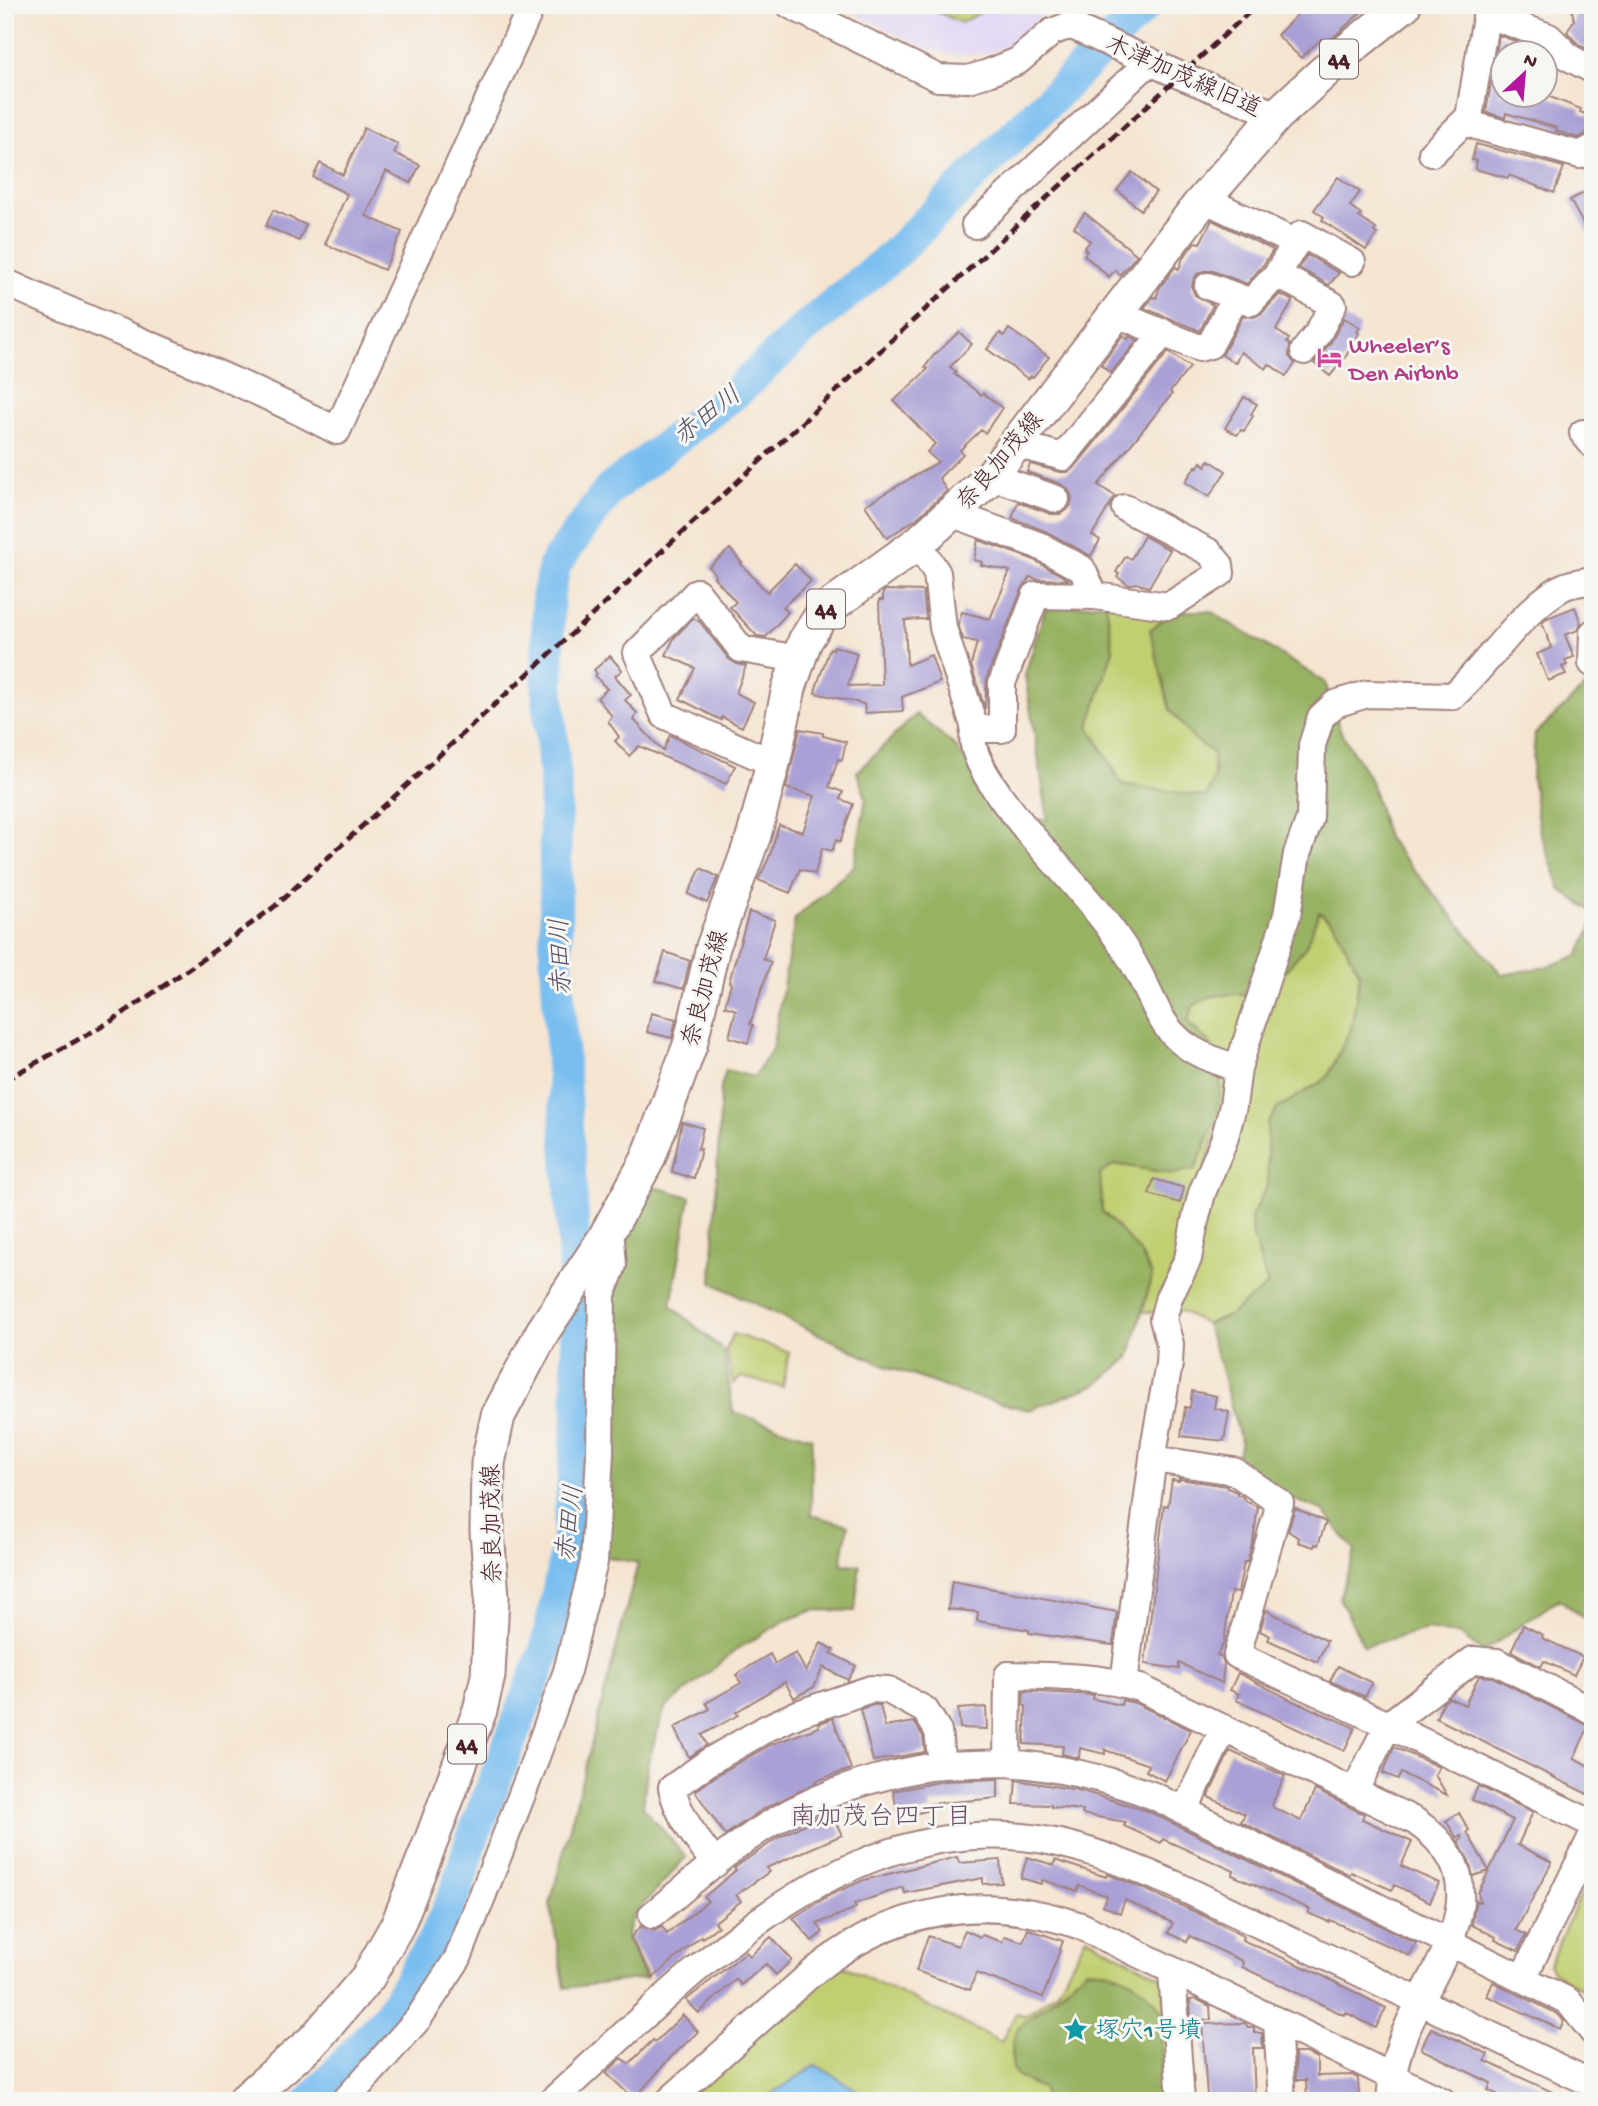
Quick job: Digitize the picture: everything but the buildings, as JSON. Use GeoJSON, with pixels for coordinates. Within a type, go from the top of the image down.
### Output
{"type":"FeatureCollection","features":[{"type":"Feature","properties":{"kind":"main road","name":"奈良加茂線"},"geometry":{"type":"LineString","coordinates":[[244,2101],[314,2040],[368,1977],[398,1924],[433,1836],[480,1710],[488,1676],[492,1597],[487,1498],[488,1463],[493,1432],[505,1399],[543,1331],[607,1234],[648,1159],[690,1045],[713,947],[754,835],[789,688],[805,641],[825,610],[918,543],[953,514],[991,476],[1204,199],[1276,115],[1348,50],[1404,5]]}},
{"type":"Feature","properties":{"kind":"street"},"geometry":{"type":"LineString","coordinates":[[5,282],[282,402],[337,431],[532,5]]}},
{"type":"Feature","properties":{"kind":"street","name":"木津加茂線旧道"},"geometry":{"type":"LineString","coordinates":[[790,5],[938,78],[968,79],[1018,61],[1052,32],[1070,25],[1276,115]]}},
{"type":"Feature","properties":{"kind":"street"},"geometry":{"type":"LineString","coordinates":[[1432,153],[1469,117],[1487,10],[1549,37],[1570,58],[1593,70]]}},
{"type":"Feature","properties":{"kind":"street"},"geometry":{"type":"LineString","coordinates":[[975,225],[1150,61]]}},
{"type":"Feature","properties":{"kind":"street"},"geometry":{"type":"LineString","coordinates":[[1469,117],[1476,125],[1580,155],[1593,148]]}},
{"type":"Feature","properties":{"kind":"street"},"geometry":{"type":"LineString","coordinates":[[1204,199],[1296,243]]}},
{"type":"Feature","properties":{"kind":"street"},"geometry":{"type":"LineString","coordinates":[[1208,286],[1251,302],[1277,274],[1302,234],[1352,262]]}},
{"type":"Feature","properties":{"kind":"street"},"geometry":{"type":"LineString","coordinates":[[1277,274],[1343,311],[1318,333],[1304,351]]}},
{"type":"Feature","properties":{"kind":"street"},"geometry":{"type":"LineString","coordinates":[[1117,314],[1199,348],[1210,345],[1236,296]]}},
{"type":"Feature","properties":{"kind":"street"},"geometry":{"type":"LineString","coordinates":[[1016,444],[1063,457],[1164,332]]}},
{"type":"Feature","properties":{"kind":"street"},"geometry":{"type":"LineString","coordinates":[[991,476],[1056,499]]}},
{"type":"Feature","properties":{"kind":"street"},"geometry":{"type":"LineString","coordinates":[[975,729],[1002,729],[1002,683],[1036,595],[1095,596],[1169,606],[1221,573],[1220,565],[1209,552],[1125,508]]}},
{"type":"Feature","properties":{"kind":"street"},"geometry":{"type":"LineString","coordinates":[[953,514],[1038,545],[1083,569],[1095,596]]}},
{"type":"Feature","properties":{"kind":"street"},"geometry":{"type":"LineString","coordinates":[[918,543],[937,573],[943,628],[975,729],[972,734],[973,744],[991,783],[1019,822],[1066,874],[1120,944],[1174,1036],[1188,1048],[1238,1068]]}},
{"type":"Feature","properties":{"kind":"street"},"geometry":{"type":"LineString","coordinates":[[1124,1684],[1153,1459],[1169,1364],[1170,1344],[1163,1319],[1169,1297],[1188,1259],[1202,1193],[1224,1140],[1233,1106],[1238,1068],[1287,915],[1297,854],[1310,818],[1312,746],[1321,717],[1335,704],[1367,694],[1453,696],[1524,618],[1562,586],[1593,580]]}},
{"type":"Feature","properties":{"kind":"street"},"geometry":{"type":"LineString","coordinates":[[773,764],[664,715],[637,653],[697,592],[741,649],[799,659]]}},
{"type":"Feature","properties":{"kind":"street"},"geometry":{"type":"LineString","coordinates":[[1592,663],[1593,633]]}},
{"type":"Feature","properties":{"kind":"street"},"geometry":{"type":"LineString","coordinates":[[345,2101],[418,2019],[458,1958],[567,1671],[594,1562],[600,1454],[602,1294],[612,1265],[607,1234]]}},
{"type":"Feature","properties":{"kind":"street"},"geometry":{"type":"LineString","coordinates":[[1153,1459],[1234,1471],[1280,1503],[1237,1655],[1593,1824]]}},
{"type":"Feature","properties":{"kind":"street"},"geometry":{"type":"LineString","coordinates":[[1354,1792],[1388,1725],[1473,1660],[1497,1662],[1593,1711]]}},
{"type":"Feature","properties":{"kind":"street"},"geometry":{"type":"LineString","coordinates":[[1007,1763],[1008,1675],[1124,1684],[1140,1688],[1415,1821],[1436,1838],[1456,1872],[1460,1898],[1451,1942],[1415,2012],[1391,2089]]}},
{"type":"Feature","properties":{"kind":"street"},"geometry":{"type":"LineString","coordinates":[[715,1864],[675,1802],[672,1788],[738,1743],[800,1713],[871,1689],[888,1690],[925,1710],[938,1731],[942,1765]]}},
{"type":"Feature","properties":{"kind":"street"},"geometry":{"type":"LineString","coordinates":[[1184,1811],[1224,1728]]}},
{"type":"Feature","properties":{"kind":"street"},"geometry":{"type":"LineString","coordinates":[[652,1915],[769,1824],[829,1794],[887,1775],[942,1765],[1007,1763],[1048,1767],[1122,1784],[1184,1811],[1568,2001],[1593,2032]]}},
{"type":"Feature","properties":{"kind":"street"},"geometry":{"type":"LineString","coordinates":[[1523,1978],[1593,1834]]}},
{"type":"Feature","properties":{"kind":"street"},"geometry":{"type":"LineString","coordinates":[[552,2101],[714,1955],[791,1899],[872,1858],[901,1848],[942,1839],[992,1835],[1023,1837],[1084,1849],[1174,1884],[1415,2012],[1593,2084]]}},
{"type":"Feature","properties":{"kind":"street"},"geometry":{"type":"LineString","coordinates":[[571,2101],[713,1972],[798,1910],[868,1873],[923,1857],[953,1853],[1015,1852],[1045,1855],[1076,1862],[1167,1892],[1397,2009],[1415,2012]]}},
{"type":"Feature","properties":{"kind":"street"},"geometry":{"type":"LineString","coordinates":[[669,2101],[834,1956],[879,1930],[929,1914],[981,1908],[1019,1910],[1081,1926],[1277,2023],[1391,2089],[1442,2101]]}},
{"type":"Feature","properties":{"kind":"street"},"geometry":{"type":"LineString","coordinates":[[1172,1972],[1181,2101]]}},
{"type":"Feature","properties":{"kind":"street"},"geometry":{"type":"LineString","coordinates":[[1277,2023],[1282,2101]]}},
{"type":"Feature","properties":{"kind":"shaded area"},"geometry":{"type":"Polygon","coordinates":[[[837,5],[1074,5],[1048,11],[1002,48],[987,53],[960,56],[930,50],[837,5]]]}},
{"type":"Feature","properties":{"kind":"green space"},"geometry":{"type":"Polygon","coordinates":[[[923,5],[994,5],[961,23],[923,5]]]}},
{"type":"Feature","properties":{"kind":"green space"},"geometry":{"type":"Polygon","coordinates":[[[1106,603],[1171,613],[1193,738],[1213,753],[1214,779],[1206,797],[1122,784],[1089,726],[1113,650],[1106,603]]]}},
{"type":"Feature","properties":{"kind":"green space"},"geometry":{"type":"Polygon","coordinates":[[[1106,603],[1113,650],[1089,726],[1122,784],[1206,797],[1214,779],[1213,753],[1193,738],[1170,710],[1150,630],[1171,613],[1210,611],[1325,682],[1331,702],[1304,780],[1282,914],[1250,993],[1211,996],[1194,1005],[1187,1021],[1211,1046],[1220,1080],[1220,1095],[1213,1126],[1195,1169],[1174,1174],[1115,1164],[1100,1174],[1102,1211],[1140,1252],[1152,1276],[1129,1358],[1095,1385],[1029,1410],[968,1395],[885,1366],[712,1283],[721,1087],[726,1070],[754,1077],[772,1049],[795,919],[854,866],[866,798],[857,772],[916,714],[954,745],[1009,821],[1048,819],[1025,675],[1045,609],[1106,603]]]}},
{"type":"Feature","properties":{"kind":"green space"},"geometry":{"type":"Polygon","coordinates":[[[1593,683],[1593,912],[1561,890],[1539,829],[1532,777],[1535,734],[1586,686],[1593,683]]]}},
{"type":"Feature","properties":{"kind":"green space"},"geometry":{"type":"Polygon","coordinates":[[[1334,711],[1340,730],[1371,781],[1387,838],[1502,975],[1550,966],[1579,955],[1593,924],[1593,1472],[1586,1488],[1593,1532],[1593,1625],[1559,1599],[1483,1652],[1460,1635],[1427,1629],[1364,1646],[1339,1598],[1355,1551],[1323,1510],[1286,1497],[1234,1467],[1241,1443],[1206,1324],[1230,1315],[1268,1285],[1253,1237],[1251,1218],[1268,1184],[1267,1124],[1278,1108],[1327,1078],[1351,1029],[1360,974],[1334,924],[1319,912],[1306,946],[1282,975],[1271,981],[1314,780],[1334,711]]]}},
{"type":"Feature","properties":{"kind":"green space"},"geometry":{"type":"Polygon","coordinates":[[[1319,912],[1334,924],[1360,974],[1351,1029],[1327,1078],[1279,1108],[1267,1124],[1268,1184],[1251,1218],[1253,1237],[1268,1285],[1230,1315],[1206,1324],[1181,1311],[1169,1312],[1271,981],[1306,946],[1319,912]]]}},
{"type":"Feature","properties":{"kind":"green space"},"geometry":{"type":"Polygon","coordinates":[[[1262,987],[1159,1312],[1143,1312],[1152,1275],[1140,1252],[1102,1211],[1100,1174],[1115,1164],[1174,1174],[1213,1048],[1187,1022],[1192,1009],[1200,1000],[1208,997],[1262,987]]]}},
{"type":"Feature","properties":{"kind":"green space"},"geometry":{"type":"Polygon","coordinates":[[[652,1186],[690,1197],[671,1305],[724,1351],[733,1412],[812,1438],[811,1515],[848,1525],[841,1564],[860,1565],[855,1611],[814,1610],[784,1621],[736,1650],[665,1708],[648,1762],[643,1807],[686,1857],[633,1916],[627,1936],[647,1978],[565,1988],[550,1904],[638,1563],[593,1554],[601,1271],[652,1186]]]}},
{"type":"Feature","properties":{"kind":"green space"},"geometry":{"type":"Polygon","coordinates":[[[733,1334],[789,1352],[783,1387],[741,1377],[733,1384],[726,1349],[733,1334]]]}},
{"type":"Feature","properties":{"kind":"green space"},"geometry":{"type":"Polygon","coordinates":[[[1593,1867],[1593,1989],[1589,1993],[1554,1973],[1549,1964],[1593,1867]]]}},
{"type":"Feature","properties":{"kind":"green space"},"geometry":{"type":"Polygon","coordinates":[[[1086,1937],[1163,1978],[1173,2101],[679,2101],[834,1965],[844,1966],[1001,2042],[1016,2013],[1025,2016],[1057,1992],[1086,1937]]]}},
{"type":"Feature","properties":{"kind":"green space"},"geometry":{"type":"Polygon","coordinates":[[[1087,1969],[1110,1972],[1130,1980],[1146,1992],[1161,2010],[1162,2101],[1046,2101],[1043,2089],[1015,2073],[1012,2052],[1019,2027],[1087,1969]]]}},
{"type":"Feature","properties":{"kind":"water"},"geometry":{"type":"Polygon","coordinates":[[[816,2065],[875,2101],[761,2101],[816,2065]]]}},
{"type":"Feature","properties":{"kind":"waterway","name":"赤田川"},"geometry":{"type":"LineString","coordinates":[[311,2101],[387,2017],[434,1940],[457,1889],[470,1844],[546,1649],[568,1545],[579,1412],[573,1228],[556,958],[555,780],[548,694],[548,595],[555,564],[610,489],[734,394],[811,323],[890,258],[1146,5]]}},
{"type":"Feature","properties":{"kind":"railway"},"geometry":{"type":"LineString","coordinates":[[5,1080],[110,1022],[274,907],[1257,5]]}},
{"type":"Feature","properties":{"kind":"place","name":"Wheeler’s Den Airbnb"},"geometry":{"type":"Point","coordinates":[1329,358]}},
{"type":"Feature","properties":{"kind":"place","name":"塚穴1号墳"},"geometry":{"type":"Point","coordinates":[1076,2029]}},
{"type":"Feature","properties":{"kind":"district","name":"南加茂台四丁目"},"geometry":{"type":"Point","coordinates":[881,1815]}}]}
